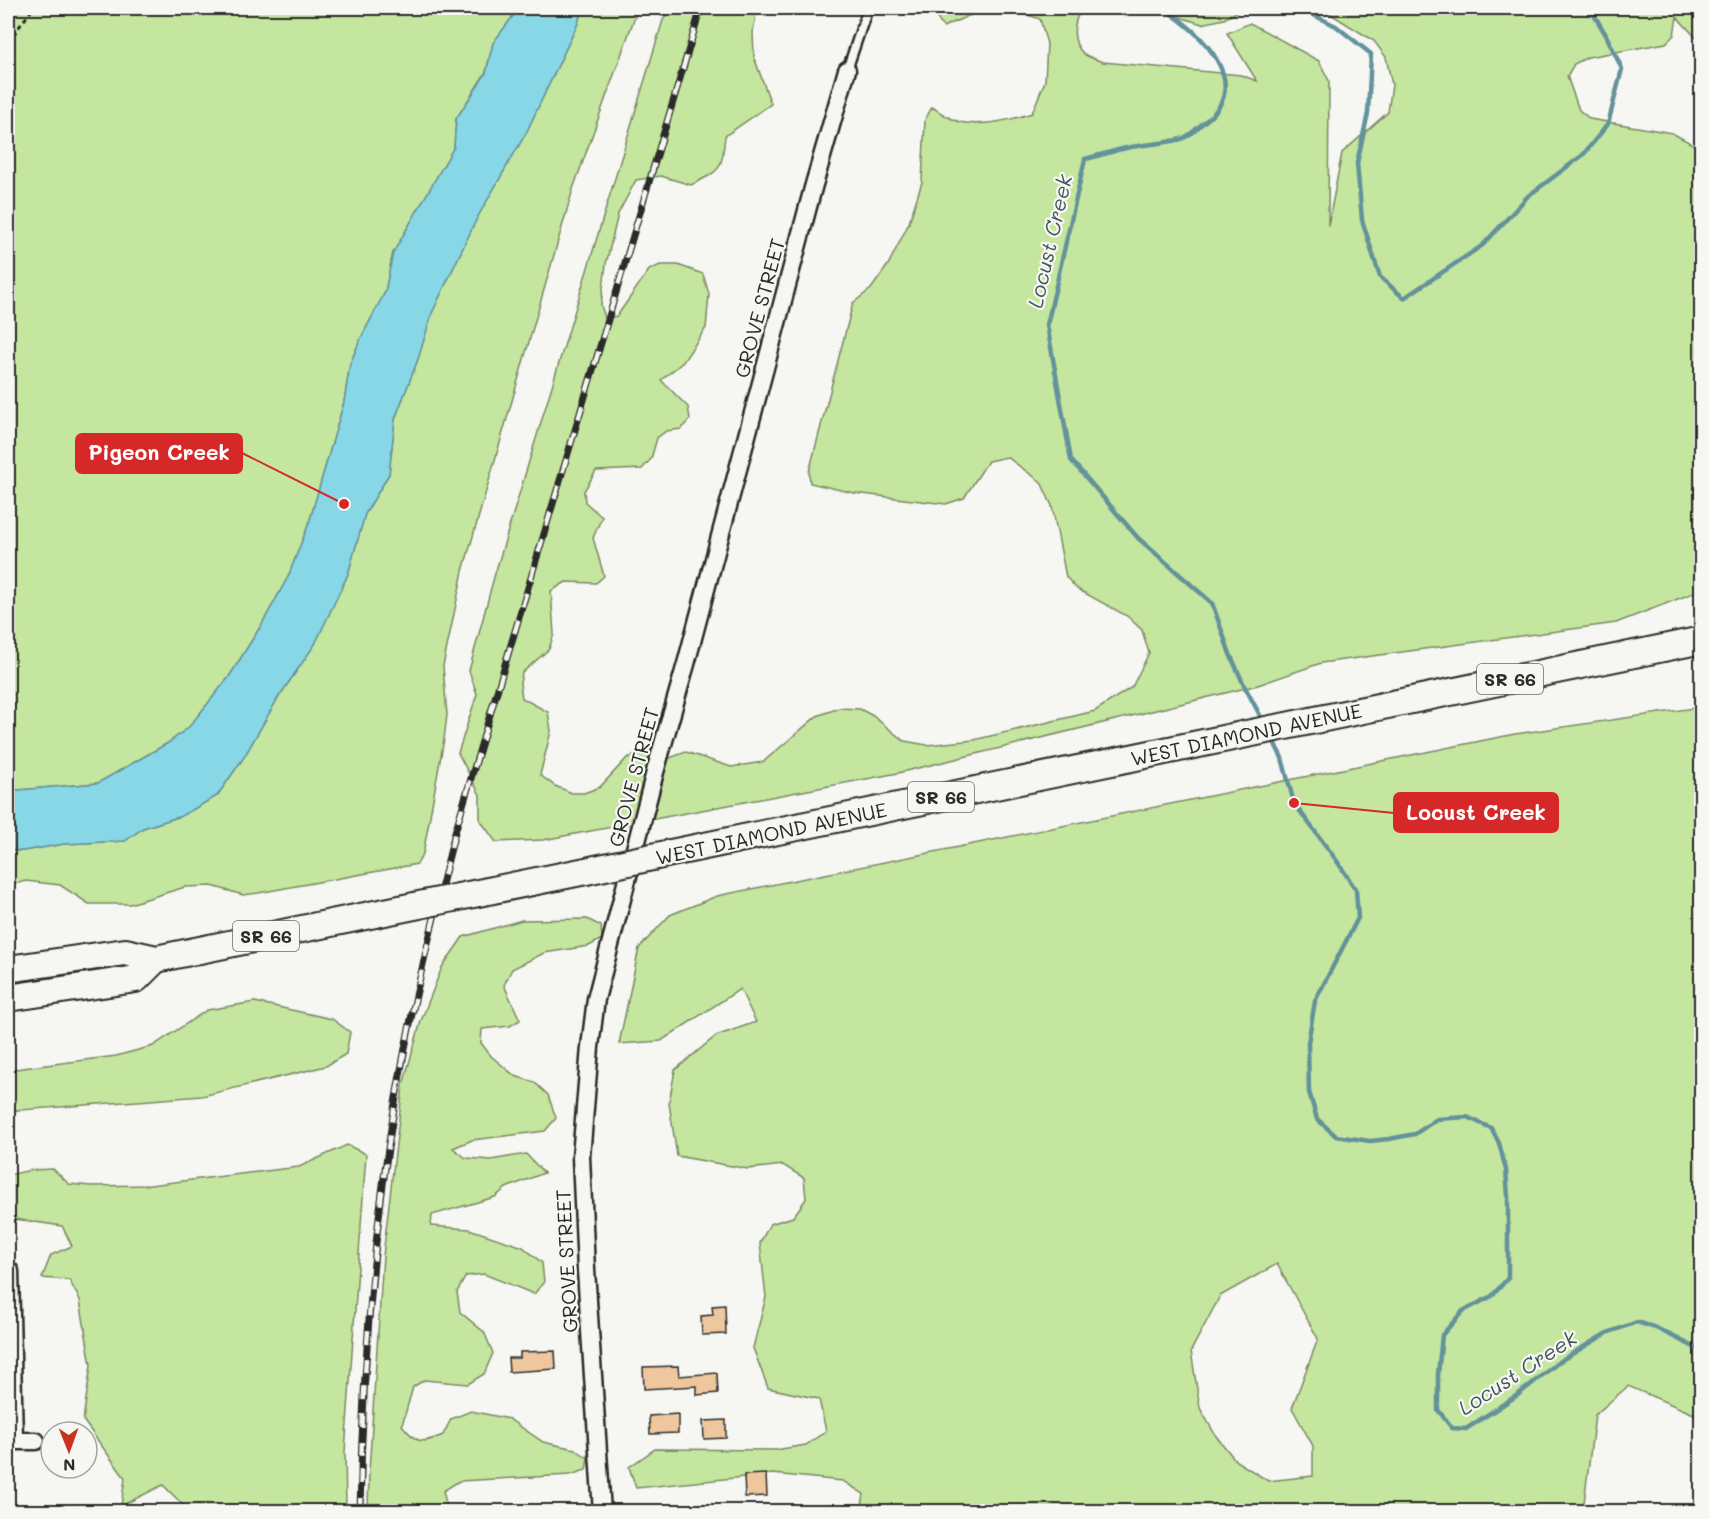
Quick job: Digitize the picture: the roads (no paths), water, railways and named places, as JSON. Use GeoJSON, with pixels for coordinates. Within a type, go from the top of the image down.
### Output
{"type":"FeatureCollection","features":[{"type":"Feature","properties":{"kind":"main road","name":"WEST DIAMOND AVENUE"},"geometry":{"type":"LineString","coordinates":[[8,969],[125,952],[156,959],[1701,640]]}},
{"type":"Feature","properties":{"kind":"main road"},"geometry":{"type":"LineString","coordinates":[[8,998],[136,979],[156,959]]}},
{"type":"Feature","properties":{"kind":"street","name":"GROVE STREET"},"geometry":{"type":"LineString","coordinates":[[602,1512],[581,1157],[596,999],[652,783],[693,640],[813,188],[847,70]]}},
{"type":"Feature","properties":{"kind":"street"},"geometry":{"type":"LineString","coordinates":[[10,1271],[11,1440],[36,1441]]}},
{"type":"Feature","properties":{"kind":"lane"},"geometry":{"type":"LineString","coordinates":[[847,70],[868,8]]}},
{"type":"Feature","properties":{"kind":"water"},"geometry":{"type":"Polygon","coordinates":[[[519,8],[582,8],[578,23],[526,133],[477,218],[432,313],[418,359],[395,419],[389,474],[365,514],[348,574],[315,644],[278,698],[244,757],[217,796],[181,816],[143,828],[125,841],[64,844],[23,851],[8,850],[8,791],[98,783],[168,743],[189,727],[229,677],[262,624],[288,577],[309,523],[344,402],[350,364],[385,292],[393,253],[454,147],[456,119],[486,73],[493,43],[519,8]]]}},
{"type":"Feature","properties":{"kind":"waterway","name":"Locust Creek"},"geometry":{"type":"LineString","coordinates":[[1163,8],[1192,31],[1217,60],[1223,76],[1224,92],[1218,108],[1196,130],[1184,138],[1126,148],[1085,159],[1047,325],[1071,460],[1138,538],[1212,603],[1230,654],[1264,723]]}},
{"type":"Feature","properties":{"kind":"waterway","name":"Locust Creek"},"geometry":{"type":"LineString","coordinates":[[1299,8],[1336,26],[1371,54],[1368,113],[1357,163],[1362,220],[1380,277],[1404,298],[1483,245],[1528,196],[1583,155],[1608,124],[1622,69],[1590,8]]}},
{"type":"Feature","properties":{"kind":"waterway","name":"Locust Creek"},"geometry":{"type":"LineString","coordinates":[[1272,738],[1282,758],[1294,803],[1356,890],[1358,918],[1315,1001],[1308,1043],[1309,1092],[1317,1119],[1336,1136],[1370,1141],[1415,1134],[1437,1119],[1467,1117],[1491,1128],[1499,1143],[1506,1170],[1508,1278],[1492,1296],[1463,1311],[1442,1335],[1438,1374],[1438,1410],[1452,1428],[1466,1429],[1519,1394],[1560,1361],[1607,1333],[1637,1322],[1656,1328],[1702,1351]]}},
{"type":"Feature","properties":{"kind":"railway"},"geometry":{"type":"LineString","coordinates":[[360,1512],[365,1370],[383,1182],[396,1097],[419,983],[455,832],[701,8]]}},
{"type":"Feature","properties":{"kind":"place","name":"Pigeon Creek"},"geometry":{"type":"Point","coordinates":[344,504]}},
{"type":"Feature","properties":{"kind":"place","name":"Locust Creek"},"geometry":{"type":"Point","coordinates":[1294,803]}}]}
